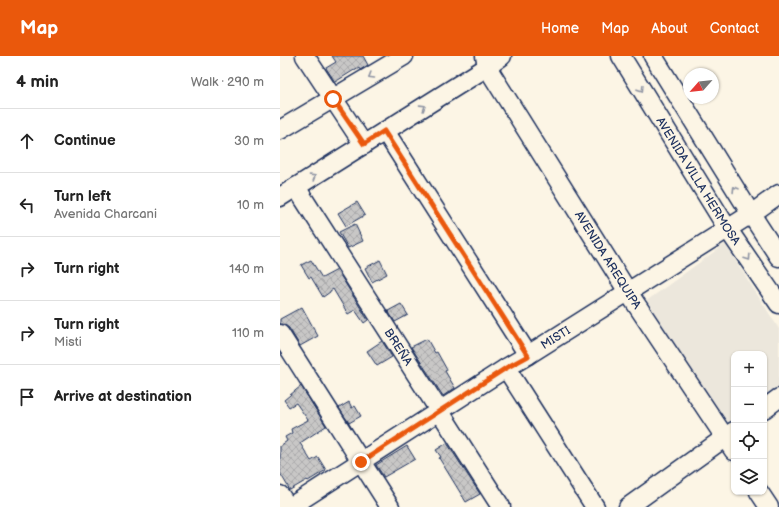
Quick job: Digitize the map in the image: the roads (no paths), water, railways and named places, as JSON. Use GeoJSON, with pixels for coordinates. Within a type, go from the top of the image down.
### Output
{"type":"FeatureCollection","features":[{"type":"Feature","properties":{"kind":"street"},"geometry":{"type":"LineString","coordinates":[[305,56],[364,144]]}},
{"type":"Feature","properties":{"kind":"street"},"geometry":{"type":"LineString","coordinates":[[281,127],[333,99],[404,56]]}},
{"type":"Feature","properties":{"kind":"street"},"geometry":{"type":"LineString","coordinates":[[280,197],[384,131],[486,61],[502,56]]}},
{"type":"Feature","properties":{"kind":"street","name":"AVENIDA VILLA HERMOSA"},"geometry":{"type":"LineString","coordinates":[[621,56],[727,228],[779,304]]}},
{"type":"Feature","properties":{"kind":"street"},"geometry":{"type":"LineString","coordinates":[[653,56],[779,257]]}},
{"type":"Feature","properties":{"kind":"street","name":"AVENIDA AREQUIPA"},"geometry":{"type":"LineString","coordinates":[[486,61],[628,292],[731,440]]}},
{"type":"Feature","properties":{"kind":"street"},"geometry":{"type":"LineString","coordinates":[[384,131],[528,356]]}},
{"type":"Feature","properties":{"kind":"street","name":"BREÑA"},"geometry":{"type":"LineString","coordinates":[[296,187],[501,507]]}},
{"type":"Feature","properties":{"kind":"street","name":"MISTI"},"geometry":{"type":"LineString","coordinates":[[289,507],[751,214],[779,194]]}},
{"type":"Feature","properties":{"kind":"street"},"geometry":{"type":"LineString","coordinates":[[280,334],[390,507]]}},
{"type":"Feature","properties":{"kind":"street"},"geometry":{"type":"LineString","coordinates":[[506,368],[594,507]]}},
{"type":"Feature","properties":{"kind":"street"},"geometry":{"type":"LineString","coordinates":[[767,407],[779,398]]}},
{"type":"Feature","properties":{"kind":"street"},"geometry":{"type":"LineString","coordinates":[[628,507],[731,440]]}},
{"type":"Feature","properties":{"kind":"street"},"geometry":{"type":"LineString","coordinates":[[280,495],[289,507]]}},
{"type":"Feature","properties":{"kind":"street"},"geometry":{"type":"LineString","coordinates":[[761,495],[769,507]]}}]}
